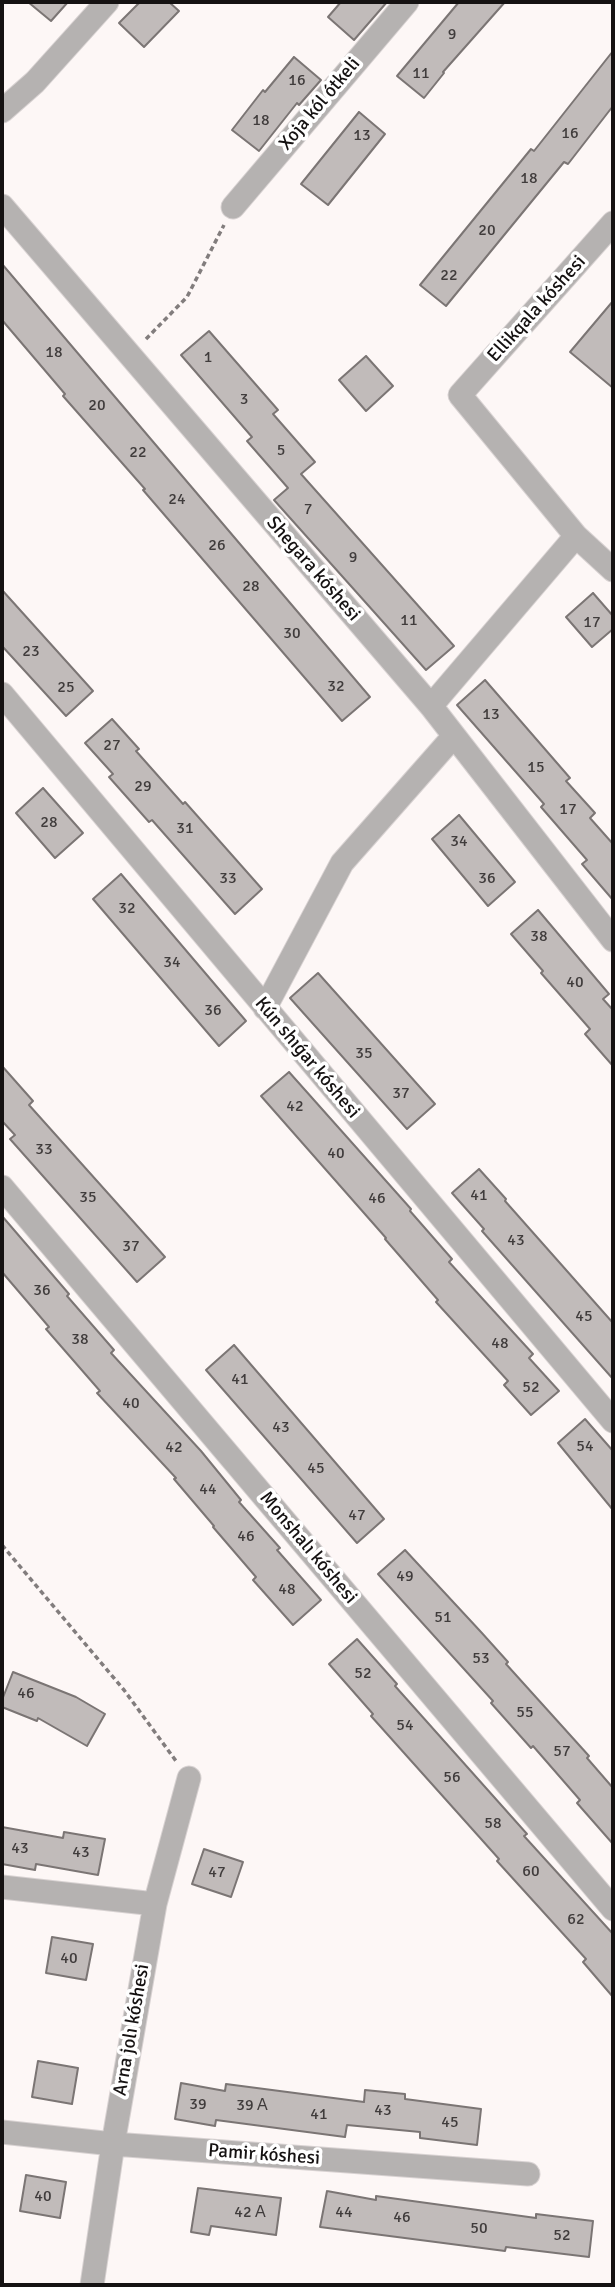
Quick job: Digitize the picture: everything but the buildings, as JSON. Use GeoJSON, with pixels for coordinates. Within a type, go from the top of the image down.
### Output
{"type":"FeatureCollection","features":[{"type":"Feature","properties":{"kind":"street"},"geometry":{"type":"LineString","coordinates":[[2,111],[35,82],[107,2]]}},
{"type":"Feature","properties":{"kind":"street","name":"Xoja kól ótkeli"},"geometry":{"type":"LineString","coordinates":[[233,207],[407,2]]}},
{"type":"Feature","properties":{"kind":"street","name":"Shegara kóshesi"},"geometry":{"type":"LineString","coordinates":[[2,206],[431,706],[613,940]]}},
{"type":"Feature","properties":{"kind":"street","name":"Ellikqala kóshesi"},"geometry":{"type":"LineString","coordinates":[[576,536],[460,395],[613,223]]}},
{"type":"Feature","properties":{"kind":"street"},"geometry":{"type":"LineString","coordinates":[[431,706],[576,536],[613,570]]}},
{"type":"Feature","properties":{"kind":"street","name":"Kún shıǵar kóshesi"},"geometry":{"type":"LineString","coordinates":[[2,694],[613,1421]]}},
{"type":"Feature","properties":{"kind":"street"},"geometry":{"type":"LineString","coordinates":[[265,1008],[342,863],[453,737]]}},
{"type":"Feature","properties":{"kind":"street","name":"Monshalı kóshesi"},"geometry":{"type":"LineString","coordinates":[[2,1187],[613,1909]]}},
{"type":"Feature","properties":{"kind":"street","name":"Arna jolı kóshesi"},"geometry":{"type":"LineString","coordinates":[[92,2285],[113,2144],[155,1904],[189,1778]]}},
{"type":"Feature","properties":{"kind":"street"},"geometry":{"type":"LineString","coordinates":[[2,1887],[155,1904]]}},
{"type":"Feature","properties":{"kind":"street","name":"Pamir kóshesi"},"geometry":{"type":"LineString","coordinates":[[2,2132],[113,2144],[527,2174]]}},
{"type":"Feature","properties":{"kind":"path"},"geometry":{"type":"LineString","coordinates":[[129,355],[187,297],[233,207]]}},
{"type":"Feature","properties":{"kind":"path"},"geometry":{"type":"LineString","coordinates":[[2,1545],[4,1551],[124,1689],[189,1778]]}}]}
